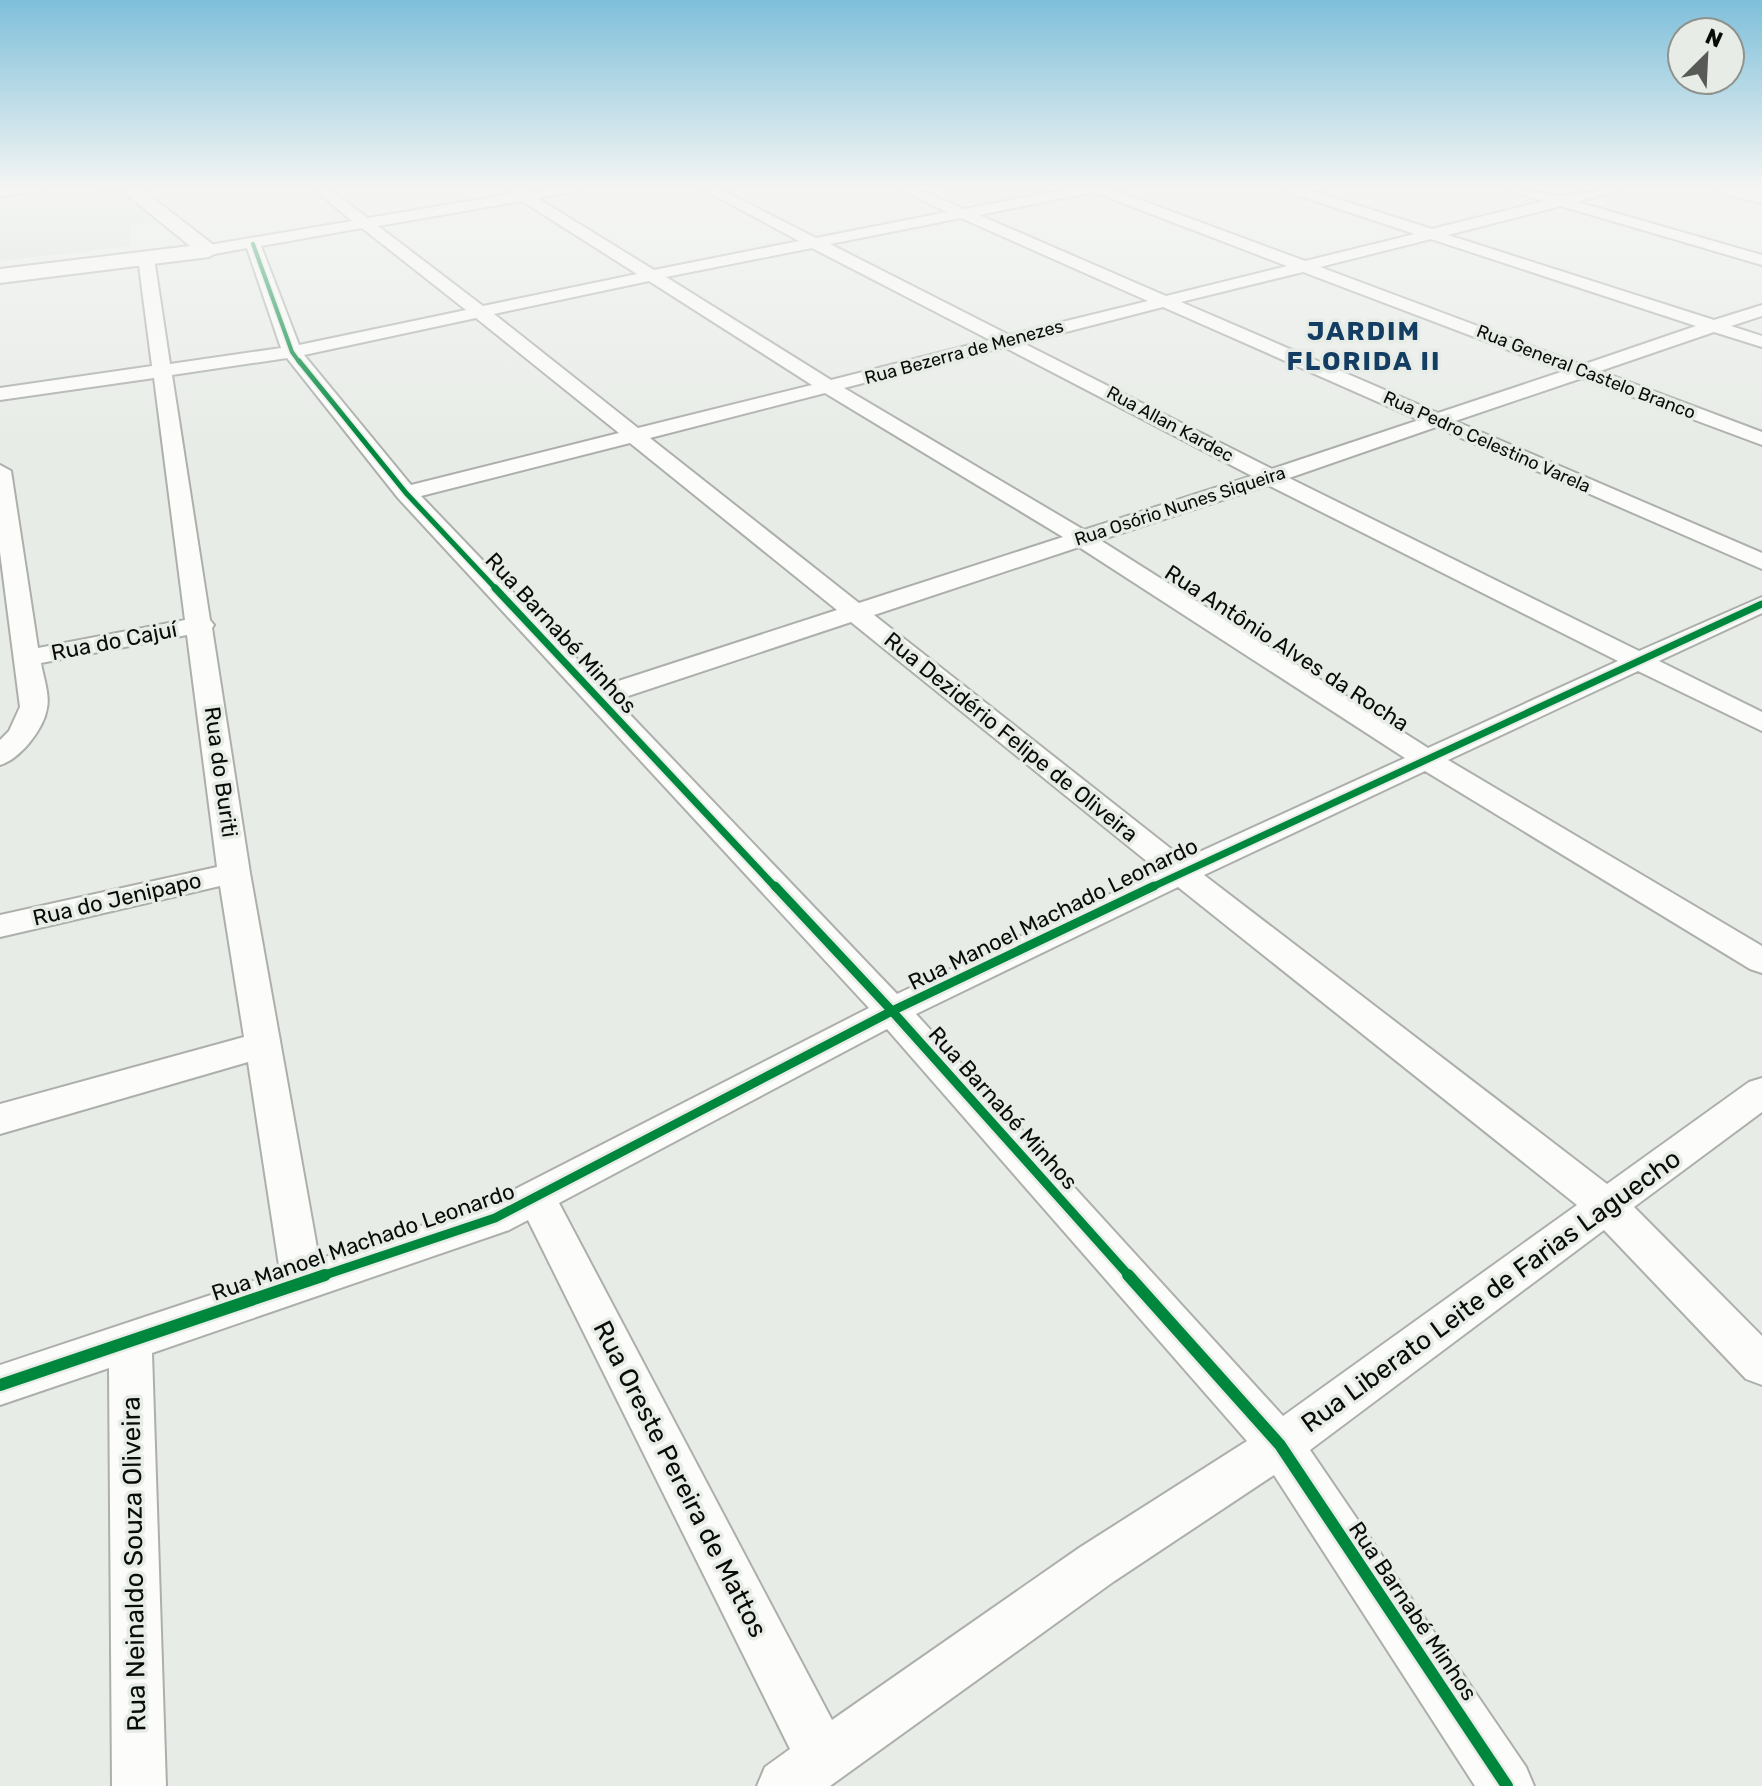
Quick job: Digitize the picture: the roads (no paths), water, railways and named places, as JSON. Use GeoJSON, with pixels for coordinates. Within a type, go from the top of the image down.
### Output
{"type":"FeatureCollection","features":[{"type":"Feature","properties":{"kind":"street"},"geometry":{"type":"LineString","coordinates":[[0,276],[38,271]]}},
{"type":"Feature","properties":{"kind":"street","name":"Rua do Buriti"},"geometry":{"type":"LineString","coordinates":[[148,271],[165,372],[234,873],[303,1284]]}},
{"type":"Feature","properties":{"kind":"street","name":"Rua Barnabé Minhos"},"geometry":{"type":"LineString","coordinates":[[263,271],[292,352],[406,493],[892,1011],[1280,1445],[1507,1786]]}},
{"type":"Feature","properties":{"kind":"street","name":"Rua Dezidério Felipe de Oliveira"},"geometry":{"type":"LineString","coordinates":[[427,271],[1181,873],[1607,1206],[1762,1365]]}},
{"type":"Feature","properties":{"kind":"street","name":"Rua Antônio Alves da Rocha"},"geometry":{"type":"LineString","coordinates":[[642,271],[1082,539],[1426,759],[1762,961]]}},
{"type":"Feature","properties":{"kind":"street"},"geometry":{"type":"LineString","coordinates":[[0,394],[292,352],[674,271]]}},
{"type":"Feature","properties":{"kind":"street","name":"Rua Allan Kardec"},"geometry":{"type":"LineString","coordinates":[[873,271],[1270,477],[1762,723]]}},
{"type":"Feature","properties":{"kind":"street","name":"Rua Pedro Celestino Varela"},"geometry":{"type":"LineString","coordinates":[[1100,271],[1762,562]]}},
{"type":"Feature","properties":{"kind":"street","name":"Rua Bezerra de Menezes"},"geometry":{"type":"LineString","coordinates":[[406,493],[1278,271]]}},
{"type":"Feature","properties":{"kind":"street","name":"Rua General Castelo Branco"},"geometry":{"type":"LineString","coordinates":[[1319,271],[1762,439]]}},
{"type":"Feature","properties":{"kind":"street"},"geometry":{"type":"LineString","coordinates":[[1545,271],[1762,342]]}},
{"type":"Feature","properties":{"kind":"street","name":"Rua Osório Nunes Siqueira"},"geometry":{"type":"LineString","coordinates":[[597,697],[1270,477],[1762,310]]}},
{"type":"Feature","properties":{"kind":"street"},"geometry":{"type":"LineString","coordinates":[[0,471],[34,707],[21,734],[0,756]]}},
{"type":"Feature","properties":{"kind":"street","name":"Rua Manoel Machado Leonardo"},"geometry":{"type":"LineString","coordinates":[[0,1385],[495,1218],[537,1199],[892,1011],[1181,873],[1762,604]]}},
{"type":"Feature","properties":{"kind":"street","name":"Rua do Cajuí"},"geometry":{"type":"LineString","coordinates":[[28,658],[201,625]]}},
{"type":"Feature","properties":{"kind":"street","name":"Rua do Jenipapo"},"geometry":{"type":"LineString","coordinates":[[0,926],[234,873]]}},
{"type":"Feature","properties":{"kind":"street"},"geometry":{"type":"LineString","coordinates":[[0,1119],[261,1045]]}},
{"type":"Feature","properties":{"kind":"street","name":"Rua Liberato Leite de Farias Laguecho"},"geometry":{"type":"LineString","coordinates":[[804,1772],[1096,1565],[1280,1445],[1762,1092]]}},
{"type":"Feature","properties":{"kind":"street","name":"Rua Oreste Pereira de Mattos"},"geometry":{"type":"LineString","coordinates":[[537,1199],[804,1772]]}},
{"type":"Feature","properties":{"kind":"street","name":"Rua Neinaldo Souza Oliveira"},"geometry":{"type":"LineString","coordinates":[[130,1343],[139,1786]]}},
{"type":"Feature","properties":{"kind":"district","name":"JARDIM FLORIDA II"},"geometry":{"type":"Point","coordinates":[1364,346]}}]}
